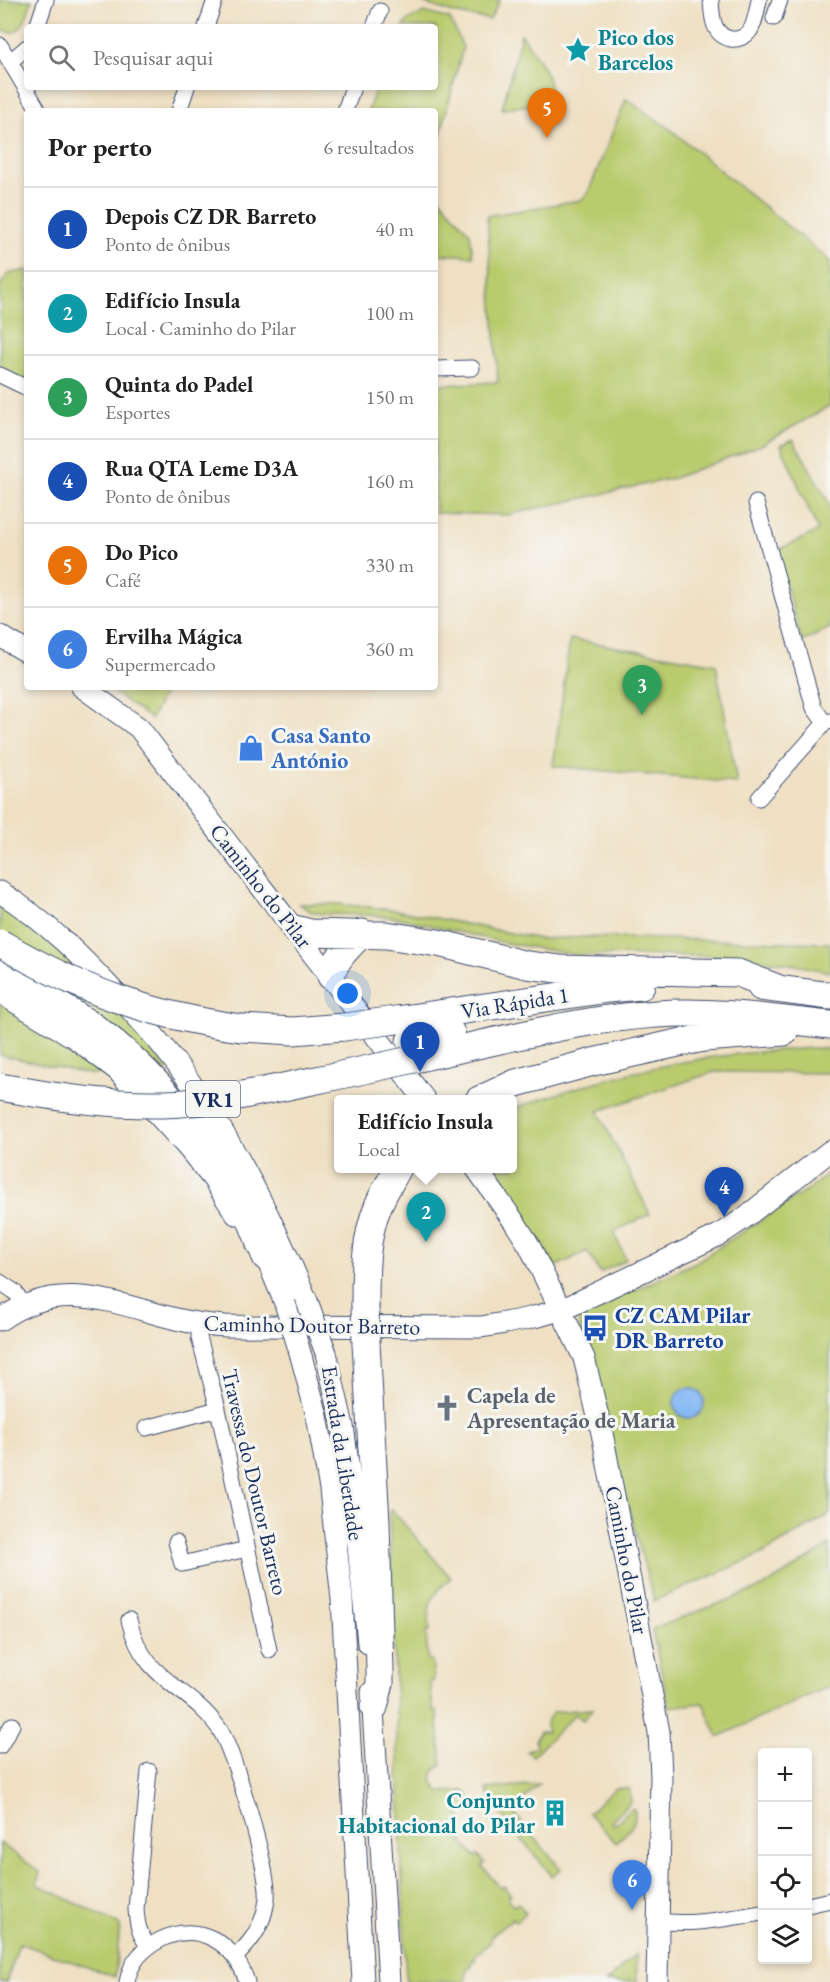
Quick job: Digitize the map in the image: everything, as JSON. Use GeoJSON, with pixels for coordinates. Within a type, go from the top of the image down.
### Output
{"type":"FeatureCollection","features":[{"type":"Feature","properties":{"kind":"highway"},"geometry":{"type":"LineString","coordinates":[[295,929],[311,933],[386,934],[438,943],[527,965],[559,969],[738,973],[789,990]]}},
{"type":"Feature","properties":{"kind":"highway"},"geometry":{"type":"LineString","coordinates":[[331,976],[336,963],[362,933]]}},
{"type":"Feature","properties":{"kind":"highway","name":"Via Rápida 1"},"geometry":{"type":"LineString","coordinates":[[0,943],[81,986],[116,1000],[181,1018],[241,1028],[293,1031],[344,1027],[410,1039],[658,1013],[736,1015],[830,1024]]}},
{"type":"Feature","properties":{"kind":"highway"},"geometry":{"type":"LineString","coordinates":[[0,971],[94,1027],[126,1052],[155,1083],[206,1141],[243,1203],[266,1257]]}},
{"type":"Feature","properties":{"kind":"highway","name":"Via Rápida 1"},"geometry":{"type":"LineString","coordinates":[[0,1087],[103,1103],[195,1102],[258,1092],[410,1039],[618,988],[669,984],[714,984],[830,996]]}},
{"type":"Feature","properties":{"kind":"highway"},"geometry":{"type":"LineString","coordinates":[[490,1095],[516,1083],[593,1062],[704,1038],[830,1031]]}},
{"type":"Feature","properties":{"kind":"highway"},"geometry":{"type":"LineString","coordinates":[[0,1070],[77,1083],[147,1087],[207,1083],[258,1074],[410,1039]]}},
{"type":"Feature","properties":{"kind":"highway"},"geometry":{"type":"LineString","coordinates":[[374,1707],[380,1683],[380,1671],[376,1522],[364,1269],[368,1236],[378,1206],[395,1173]]}},
{"type":"Feature","properties":{"kind":"main road"},"geometry":{"type":"LineString","coordinates":[[0,636],[24,650]]}},
{"type":"Feature","properties":{"kind":"main road","name":"Caminho do Pilar"},"geometry":{"type":"LineString","coordinates":[[86,690],[139,728],[421,1095]]}},
{"type":"Feature","properties":{"kind":"main road","name":"Estrada da Liberdade"},"geometry":{"type":"LineString","coordinates":[[0,892],[49,928],[81,956],[165,1048],[210,1112],[249,1175],[277,1230],[326,1353],[343,1426],[354,1504],[374,1707],[389,1982]]}},
{"type":"Feature","properties":{"kind":"main road","name":"Estrada da Liberdade"},"geometry":{"type":"LineString","coordinates":[[0,993],[75,1038],[117,1070],[199,1161],[266,1257],[285,1303],[317,1416],[330,1489],[342,1599],[363,1982]]}},
{"type":"Feature","properties":{"kind":"main road","name":"Caminho Doutor Barreto"},"geometry":{"type":"LineString","coordinates":[[2,1316],[44,1300],[85,1297],[104,1299],[199,1324],[246,1327],[481,1328],[559,1310],[719,1235],[830,1151]]}},
{"type":"Feature","properties":{"kind":"main road","name":"Caminho do Pilar"},"geometry":{"type":"LineString","coordinates":[[480,1173],[529,1245],[584,1358],[602,1433],[660,1732],[662,1776],[657,1982]]}},
{"type":"Feature","properties":{"kind":"street"},"geometry":{"type":"LineString","coordinates":[[38,24],[46,0]]}},
{"type":"Feature","properties":{"kind":"street"},"geometry":{"type":"LineString","coordinates":[[207,24],[215,0]]}},
{"type":"Feature","properties":{"kind":"street"},"geometry":{"type":"LineString","coordinates":[[711,0],[715,28],[725,37],[736,39],[750,31],[759,0]]}},
{"type":"Feature","properties":{"kind":"street"},"geometry":{"type":"LineString","coordinates":[[774,18],[780,0]]}},
{"type":"Feature","properties":{"kind":"street"},"geometry":{"type":"LineString","coordinates":[[375,24],[380,11]]}},
{"type":"Feature","properties":{"kind":"street"},"geometry":{"type":"LineString","coordinates":[[0,45],[24,84]]}},
{"type":"Feature","properties":{"kind":"street"},"geometry":{"type":"LineString","coordinates":[[11,61],[24,50]]}},
{"type":"Feature","properties":{"kind":"street"},"geometry":{"type":"LineString","coordinates":[[27,90],[37,108]]}},
{"type":"Feature","properties":{"kind":"street"},"geometry":{"type":"LineString","coordinates":[[181,108],[186,90]]}},
{"type":"Feature","properties":{"kind":"street"},"geometry":{"type":"LineString","coordinates":[[346,108],[352,90]]}},
{"type":"Feature","properties":{"kind":"street"},"geometry":{"type":"LineString","coordinates":[[438,369],[472,368]]}},
{"type":"Feature","properties":{"kind":"street"},"geometry":{"type":"LineString","coordinates":[[0,375],[24,387]]}},
{"type":"Feature","properties":{"kind":"street"},"geometry":{"type":"LineString","coordinates":[[756,503],[814,708],[827,722],[759,798]]}},
{"type":"Feature","properties":{"kind":"street"},"geometry":{"type":"LineString","coordinates":[[0,1282],[15,1292],[25,1306]]}},
{"type":"Feature","properties":{"kind":"street","name":"Travessa do Doutor Barreto"},"geometry":{"type":"LineString","coordinates":[[199,1324],[199,1337],[218,1409],[269,1650]]}},
{"type":"Feature","properties":{"kind":"street"},"geometry":{"type":"LineString","coordinates":[[146,1428],[218,1409]]}},
{"type":"Feature","properties":{"kind":"street"},"geometry":{"type":"LineString","coordinates":[[176,1542],[182,1564],[247,1549]]}},
{"type":"Feature","properties":{"kind":"street"},"geometry":{"type":"LineString","coordinates":[[129,1620],[135,1642],[149,1663],[162,1678],[206,1713],[218,1726],[230,1749],[265,1869],[268,1895],[257,1930],[247,1946],[235,1957]]}},
{"type":"Feature","properties":{"kind":"street"},"geometry":{"type":"LineString","coordinates":[[0,1746],[12,1725]]}},
{"type":"Feature","properties":{"kind":"street"},"geometry":{"type":"LineString","coordinates":[[148,1946],[141,1936],[136,1909],[149,1771]]}},
{"type":"Feature","properties":{"kind":"street"},"geometry":{"type":"LineString","coordinates":[[812,1904],[830,1900]]}},
{"type":"Feature","properties":{"kind":"street"},"geometry":{"type":"LineString","coordinates":[[658,1921],[672,1923],[705,1921],[758,1914]]}},
{"type":"Feature","properties":{"kind":"street"},"geometry":{"type":"LineString","coordinates":[[126,1982],[132,1964],[148,1946],[179,1932],[192,1932],[209,1937],[227,1948],[243,1970],[247,1982]]}},
{"type":"Feature","properties":{"kind":"green space"},"geometry":{"type":"Polygon","coordinates":[[[0,0],[32,0],[22,25],[14,32],[0,28],[0,0]]]}},
{"type":"Feature","properties":{"kind":"green space"},"geometry":{"type":"Polygon","coordinates":[[[500,0],[490,20],[453,13],[417,1],[500,0]]]}},
{"type":"Feature","properties":{"kind":"green space"},"geometry":{"type":"Polygon","coordinates":[[[424,12],[450,19],[463,47],[438,144],[438,108],[369,108],[375,90],[438,90],[438,24],[405,24],[424,12]]]}},
{"type":"Feature","properties":{"kind":"green space"},"geometry":{"type":"Polygon","coordinates":[[[521,34],[546,74],[551,91],[550,100],[544,103],[502,109],[521,34]]]}},
{"type":"Feature","properties":{"kind":"green space"},"geometry":{"type":"Polygon","coordinates":[[[626,99],[669,128],[830,261],[830,406],[759,446],[674,478],[507,515],[438,513],[438,385],[498,382],[487,216],[581,200],[588,193],[626,99]]]}},
{"type":"Feature","properties":{"kind":"green space"},"geometry":{"type":"Polygon","coordinates":[[[438,196],[470,233],[473,256],[438,254],[438,196]]]}},
{"type":"Feature","properties":{"kind":"green space"},"geometry":{"type":"Polygon","coordinates":[[[24,271],[24,387],[0,375],[0,286],[8,274],[24,271]]]}},
{"type":"Feature","properties":{"kind":"green space"},"geometry":{"type":"Polygon","coordinates":[[[793,439],[830,505],[830,628],[802,642],[776,551],[818,531],[781,445],[793,439]]]}},
{"type":"Feature","properties":{"kind":"green space"},"geometry":{"type":"Polygon","coordinates":[[[570,639],[716,664],[737,783],[553,766],[570,639]]]}},
{"type":"Feature","properties":{"kind":"green space"},"geometry":{"type":"Polygon","coordinates":[[[110,690],[166,690],[151,719],[110,690]]]}},
{"type":"Feature","properties":{"kind":"green space"},"geometry":{"type":"Polygon","coordinates":[[[299,904],[340,904],[396,910],[540,939],[588,937],[830,943],[830,972],[786,963],[726,956],[577,955],[500,942],[399,918],[312,912],[299,904]]]}},
{"type":"Feature","properties":{"kind":"green space"},"geometry":{"type":"Polygon","coordinates":[[[0,906],[62,952],[131,1024],[169,1069],[163,1072],[0,937],[0,906]]]}},
{"type":"Feature","properties":{"kind":"green space"},"geometry":{"type":"Polygon","coordinates":[[[0,984],[112,1074],[87,1074],[0,1055],[0,984]]]}},
{"type":"Feature","properties":{"kind":"green space"},"geometry":{"type":"Polygon","coordinates":[[[812,1048],[830,1049],[830,1073],[714,1072],[598,1111],[650,1214],[614,1232],[626,1260],[600,1273],[587,1251],[553,1268],[539,1238],[495,1173],[517,1173],[517,1108],[596,1082],[653,1068],[739,1054],[812,1048]]]}},
{"type":"Feature","properties":{"kind":"green space"},"geometry":{"type":"Polygon","coordinates":[[[830,1172],[830,1514],[762,1554],[654,1601],[577,1316],[696,1262],[809,1189],[830,1172]]]}},
{"type":"Feature","properties":{"kind":"green space"},"geometry":{"type":"Polygon","coordinates":[[[392,1510],[451,1578],[434,1595],[429,1613],[430,1631],[426,1631],[428,1661],[432,1661],[434,1681],[430,1681],[433,1711],[437,1711],[442,1765],[435,1770],[433,1781],[440,1792],[465,1791],[469,1797],[467,1809],[459,1814],[464,1820],[462,1829],[456,1834],[475,1857],[478,1855],[485,1863],[482,1866],[501,1889],[504,1886],[511,1895],[508,1897],[514,1906],[518,1903],[526,1913],[516,1922],[513,1918],[490,1937],[492,1941],[474,1956],[476,1959],[471,1963],[471,1967],[467,1967],[466,1982],[406,1982],[389,1512],[392,1510]]]}},
{"type":"Feature","properties":{"kind":"green space"},"geometry":{"type":"Polygon","coordinates":[[[830,1545],[830,1686],[718,1737],[703,1703],[669,1707],[652,1629],[765,1586],[830,1545]]]}},
{"type":"Feature","properties":{"kind":"green space"},"geometry":{"type":"Polygon","coordinates":[[[593,1709],[583,1720],[575,1714],[533,1756],[527,1752],[536,1748],[535,1740],[540,1732],[547,1732],[546,1723],[553,1712],[593,1709]]]}},
{"type":"Feature","properties":{"kind":"green space"},"geometry":{"type":"Polygon","coordinates":[[[539,1784],[512,1811],[561,1869],[552,1876],[491,1802],[486,1789],[539,1784]]]}},
{"type":"Feature","properties":{"kind":"green space"},"geometry":{"type":"Polygon","coordinates":[[[615,1788],[630,1789],[631,1802],[611,1821],[614,1825],[631,1809],[634,1809],[635,1814],[631,1828],[616,1843],[588,1813],[615,1788]]]}},
{"type":"Feature","properties":{"kind":"green space"},"geometry":{"type":"Polygon","coordinates":[[[0,1843],[40,1872],[37,1884],[120,1925],[115,1977],[19,1943],[7,1982],[0,1982],[0,1843]]]}},
{"type":"Feature","properties":{"kind":"green space"},"geometry":{"type":"Polygon","coordinates":[[[636,1954],[637,1982],[629,1980],[627,1982],[606,1982],[636,1954]]]}},
{"type":"Feature","properties":{"kind":"water"},"geometry":{"type":"Polygon","coordinates":[[[689,1388],[695,1389],[703,1397],[703,1409],[695,1417],[689,1418],[683,1417],[675,1409],[674,1403],[675,1397],[683,1389],[689,1388]]]}},
{"type":"Feature","properties":{"kind":"place","name":"Pico dos Barcelos"},"geometry":{"type":"Point","coordinates":[578,50]}},
{"type":"Feature","properties":{"kind":"place","name":"Do Pico"},"geometry":{"type":"Point","coordinates":[547,138]}},
{"type":"Feature","properties":{"kind":"place","name":"Quinta do Padel"},"geometry":{"type":"Point","coordinates":[642,715]}},
{"type":"Feature","properties":{"kind":"place","name":"Casa Santo António"},"geometry":{"type":"Point","coordinates":[251,748]}},
{"type":"Feature","properties":{"kind":"place","name":"Depois CZ DR Barreto"},"geometry":{"type":"Point","coordinates":[420,1072]}},
{"type":"Feature","properties":{"kind":"place","name":"Rua QTA Leme D3A"},"geometry":{"type":"Point","coordinates":[724,1217]}},
{"type":"Feature","properties":{"kind":"place","name":"Edifício Insula"},"geometry":{"type":"Point","coordinates":[426,1242]}},
{"type":"Feature","properties":{"kind":"place","name":"CZ CAM Pilar DR Barreto"},"geometry":{"type":"Point","coordinates":[595,1328]}},
{"type":"Feature","properties":{"kind":"place","name":"Capela de Apresentação de Maria"},"geometry":{"type":"Point","coordinates":[447,1408]}},
{"type":"Feature","properties":{"kind":"place","name":"Conjunto Habitacional do Pilar"},"geometry":{"type":"Point","coordinates":[555,1813]}},
{"type":"Feature","properties":{"kind":"place","name":"Ervilha Mágica"},"geometry":{"type":"Point","coordinates":[632,1910]}}]}
